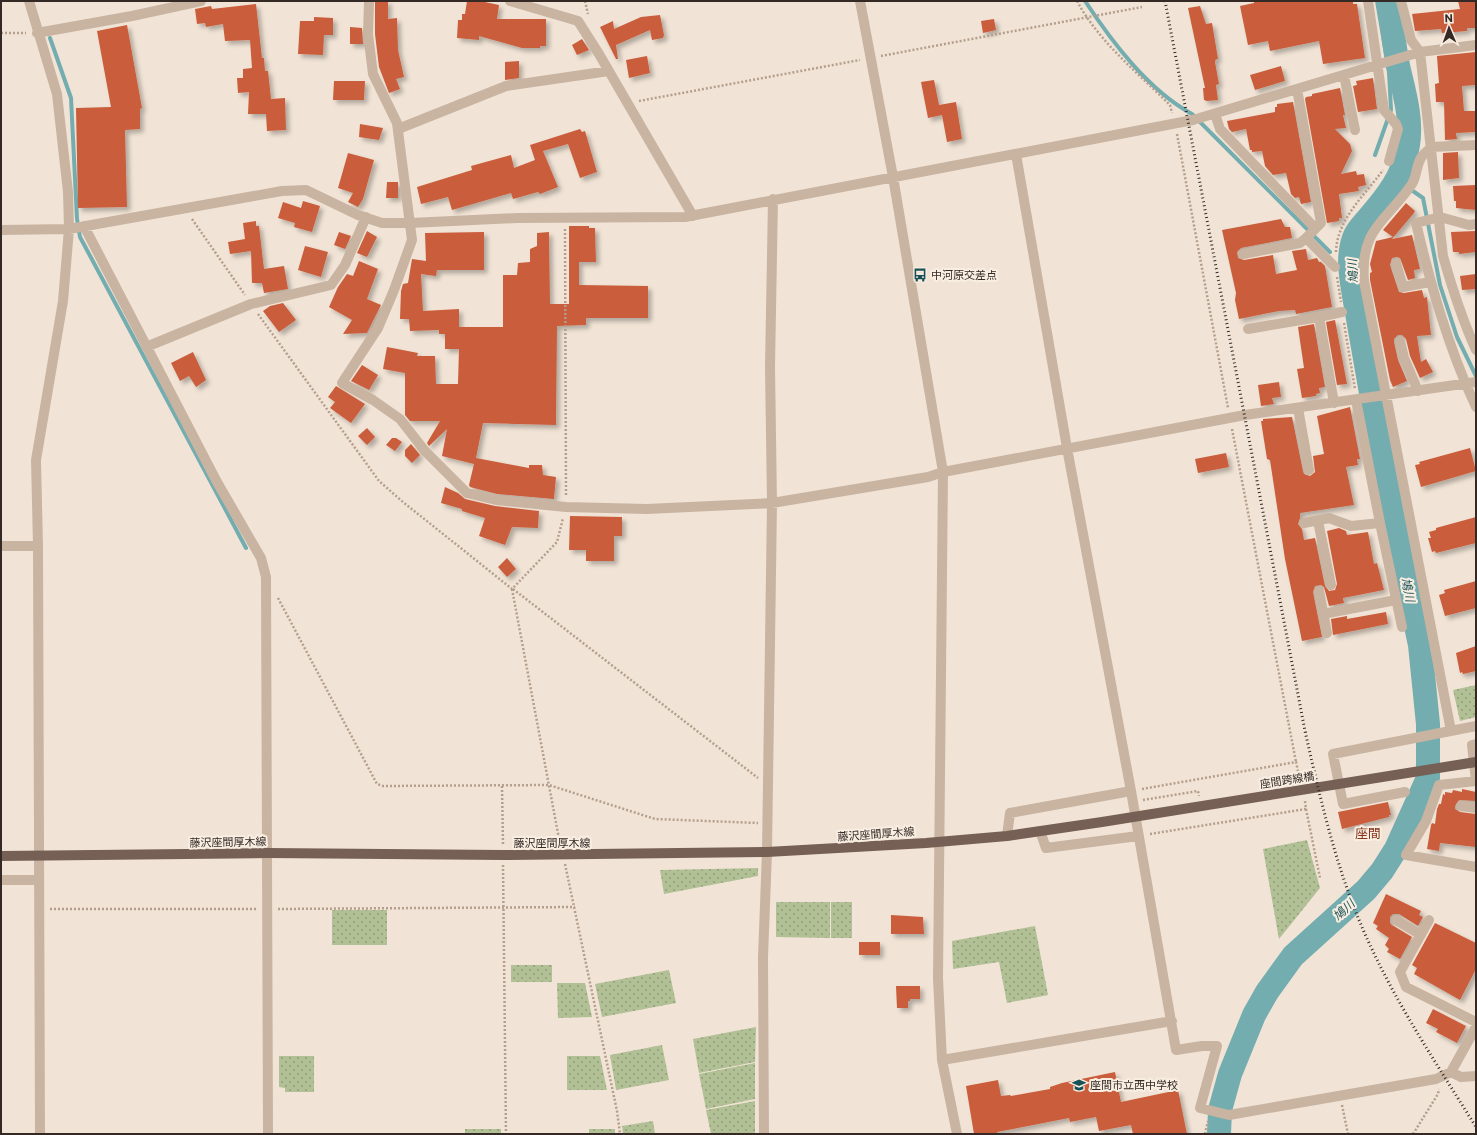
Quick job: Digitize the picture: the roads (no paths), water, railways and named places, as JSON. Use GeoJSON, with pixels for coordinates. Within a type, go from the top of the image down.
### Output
{"type":"FeatureCollection","features":[{"type":"Feature","properties":{"kind":"main road","name":"座間跨線橋"},"geometry":{"type":"LineString","coordinates":[[1102,822],[1476,762]]}},
{"type":"Feature","properties":{"kind":"main road","name":"藤沢座間厚木線"},"geometry":{"type":"LineString","coordinates":[[1,856],[268,853],[562,855],[767,852],[940,842],[1007,836],[1102,822]]}},
{"type":"Feature","properties":{"kind":"street"},"geometry":{"type":"LineString","coordinates":[[29,1],[37,33],[57,94],[68,192],[77,228],[146,347],[217,482],[261,558],[266,577],[268,1134]]}},
{"type":"Feature","properties":{"kind":"street"},"geometry":{"type":"LineString","coordinates":[[37,33],[132,16],[201,1]]}},
{"type":"Feature","properties":{"kind":"street"},"geometry":{"type":"LineString","coordinates":[[369,1],[368,34],[373,74],[397,122],[412,240],[394,290],[378,328],[342,383],[373,400],[400,419],[425,451],[456,484],[467,492],[496,500],[566,507],[647,509],[772,503],[928,477],[943,472],[1230,418],[1471,383]]}},
{"type":"Feature","properties":{"kind":"street"},"geometry":{"type":"LineString","coordinates":[[510,1],[578,21],[609,71],[693,216]]}},
{"type":"Feature","properties":{"kind":"street"},"geometry":{"type":"LineString","coordinates":[[860,1],[893,177],[943,472],[938,978],[942,1060],[957,1134]]}},
{"type":"Feature","properties":{"kind":"street"},"geometry":{"type":"LineString","coordinates":[[1368,1],[1380,63],[1384,110],[1394,121],[1398,129],[1389,161]]}},
{"type":"Feature","properties":{"kind":"street"},"geometry":{"type":"LineString","coordinates":[[1401,1],[1411,40],[1420,52],[1432,147],[1430,220],[1443,256],[1451,287],[1465,326],[1476,350]]}},
{"type":"Feature","properties":{"kind":"street"},"geometry":{"type":"LineString","coordinates":[[1,230],[77,228],[282,191],[306,190],[382,223],[517,218],[693,216],[773,199],[1193,120],[1420,52],[1476,45]]}},
{"type":"Feature","properties":{"kind":"street"},"geometry":{"type":"LineString","coordinates":[[398,129],[506,86],[609,71]]}},
{"type":"Feature","properties":{"kind":"street"},"geometry":{"type":"LineString","coordinates":[[1344,75],[1355,130]]}},
{"type":"Feature","properties":{"kind":"street"},"geometry":{"type":"LineString","coordinates":[[1243,254],[1300,243],[1321,223],[1297,89]]}},
{"type":"Feature","properties":{"kind":"street"},"geometry":{"type":"LineString","coordinates":[[1210,115],[1220,129],[1311,233],[1335,267]]}},
{"type":"Feature","properties":{"kind":"street"},"geometry":{"type":"LineString","coordinates":[[1449,731],[1385,396],[1364,281],[1363,265],[1366,247],[1375,228],[1415,179],[1420,158],[1432,147],[1476,145]]}},
{"type":"Feature","properties":{"kind":"street"},"geometry":{"type":"LineString","coordinates":[[1016,154],[1067,448],[1133,802],[1176,1050],[1202,1046],[1217,1046],[1200,1108],[1229,1115],[1436,1080],[1451,1072],[1476,1027]]}},
{"type":"Feature","properties":{"kind":"street"},"geometry":{"type":"LineString","coordinates":[[764,1134],[763,957],[767,852],[772,503],[770,367],[773,199]]}},
{"type":"Feature","properties":{"kind":"street"},"geometry":{"type":"LineString","coordinates":[[146,347],[252,304],[331,286],[345,265],[366,217]]}},
{"type":"Feature","properties":{"kind":"street"},"geometry":{"type":"LineString","coordinates":[[1476,224],[1469,225],[1430,220],[1416,223],[1430,282],[1448,341],[1471,383],[1476,406]]}},
{"type":"Feature","properties":{"kind":"street"},"geometry":{"type":"LineString","coordinates":[[40,1134],[38,546],[36,460],[77,228]]}},
{"type":"Feature","properties":{"kind":"street"},"geometry":{"type":"LineString","coordinates":[[1396,263],[1402,287],[1430,282]]}},
{"type":"Feature","properties":{"kind":"street"},"geometry":{"type":"LineString","coordinates":[[1248,329],[1342,312]]}},
{"type":"Feature","properties":{"kind":"street"},"geometry":{"type":"LineString","coordinates":[[1319,316],[1334,403]]}},
{"type":"Feature","properties":{"kind":"street"},"geometry":{"type":"LineString","coordinates":[[1400,341],[1404,358],[1418,391]]}},
{"type":"Feature","properties":{"kind":"street"},"geometry":{"type":"LineString","coordinates":[[1360,399],[1380,523],[1402,627]]}},
{"type":"Feature","properties":{"kind":"street"},"geometry":{"type":"LineString","coordinates":[[1298,408],[1309,470]]}},
{"type":"Feature","properties":{"kind":"street"},"geometry":{"type":"LineString","coordinates":[[1304,523],[1329,518],[1351,526],[1380,523]]}},
{"type":"Feature","properties":{"kind":"street"},"geometry":{"type":"LineString","coordinates":[[1318,520],[1331,584]]}},
{"type":"Feature","properties":{"kind":"street"},"geometry":{"type":"LineString","coordinates":[[1,546],[38,546]]}},
{"type":"Feature","properties":{"kind":"street"},"geometry":{"type":"LineString","coordinates":[[1319,591],[1327,633]]}},
{"type":"Feature","properties":{"kind":"street"},"geometry":{"type":"LineString","coordinates":[[1323,614],[1396,600]]}},
{"type":"Feature","properties":{"kind":"street"},"geometry":{"type":"LineString","coordinates":[[1405,792],[1343,804],[1333,754],[1417,739],[1476,726]]}},
{"type":"Feature","properties":{"kind":"street"},"geometry":{"type":"LineString","coordinates":[[1476,744],[1472,745],[1476,781],[1439,785],[1426,821],[1406,855],[1476,867]]}},
{"type":"Feature","properties":{"kind":"street"},"geometry":{"type":"LineString","coordinates":[[1007,836],[1010,813],[1131,791]]}},
{"type":"Feature","properties":{"kind":"street"},"geometry":{"type":"LineString","coordinates":[[1461,806],[1476,808]]}},
{"type":"Feature","properties":{"kind":"street"},"geometry":{"type":"LineString","coordinates":[[1040,831],[1046,848],[1138,836]]}},
{"type":"Feature","properties":{"kind":"street"},"geometry":{"type":"LineString","coordinates":[[1,880],[39,880]]}},
{"type":"Feature","properties":{"kind":"street"},"geometry":{"type":"LineString","coordinates":[[1396,920],[1421,935]]}},
{"type":"Feature","properties":{"kind":"street"},"geometry":{"type":"LineString","coordinates":[[1429,920],[1400,972],[1406,987],[1476,1022]]}},
{"type":"Feature","properties":{"kind":"street"},"geometry":{"type":"LineString","coordinates":[[942,1060],[1172,1021]]}},
{"type":"Feature","properties":{"kind":"street"},"geometry":{"type":"LineString","coordinates":[[1451,1072],[1461,1077],[1476,1076]]}},
{"type":"Feature","properties":{"kind":"waterway"},"geometry":{"type":"LineString","coordinates":[[1085,1],[1107,33],[1146,79],[1176,104],[1192,114],[1330,252]]}},
{"type":"Feature","properties":{"kind":"waterway"},"geometry":{"type":"LineString","coordinates":[[1375,155],[1391,110],[1389,72],[1377,1]]}},
{"type":"Feature","properties":{"kind":"waterway","name":"鳩川"},"geometry":{"type":"LineString","coordinates":[[1219,1134],[1220,1110],[1230,1074],[1254,1015],[1267,992],[1293,956],[1366,890],[1382,871],[1396,849],[1428,778],[1428,724],[1420,645],[1392,513],[1350,267],[1352,245],[1355,235],[1394,184],[1403,166],[1408,145],[1409,126],[1406,98],[1396,53],[1389,1]]}},
{"type":"Feature","properties":{"kind":"waterway"},"geometry":{"type":"LineString","coordinates":[[50,38],[71,98],[77,219],[80,237],[246,548]]}},
{"type":"Feature","properties":{"kind":"waterway"},"geometry":{"type":"LineString","coordinates":[[1397,180],[1423,198],[1440,285],[1457,337],[1476,376]]}},
{"type":"Feature","properties":{"kind":"waterway"},"geometry":{"type":"LineString","coordinates":[[1343,264],[1351,271]]}},
{"type":"Feature","properties":{"kind":"railway"},"geometry":{"type":"LineString","coordinates":[[1165,1],[1305,731],[1327,824],[1348,892],[1382,970],[1427,1049],[1476,1127]]}},
{"type":"Feature","properties":{"kind":"place","name":"中河原交差点"},"geometry":{"type":"Point","coordinates":[920,275]}},
{"type":"Feature","properties":{"kind":"place","name":"座間市立西中学校"},"geometry":{"type":"Point","coordinates":[1079,1085]}},
{"type":"Feature","properties":{"kind":"district","name":"座間"},"geometry":{"type":"Point","coordinates":[1368,833]}}]}
